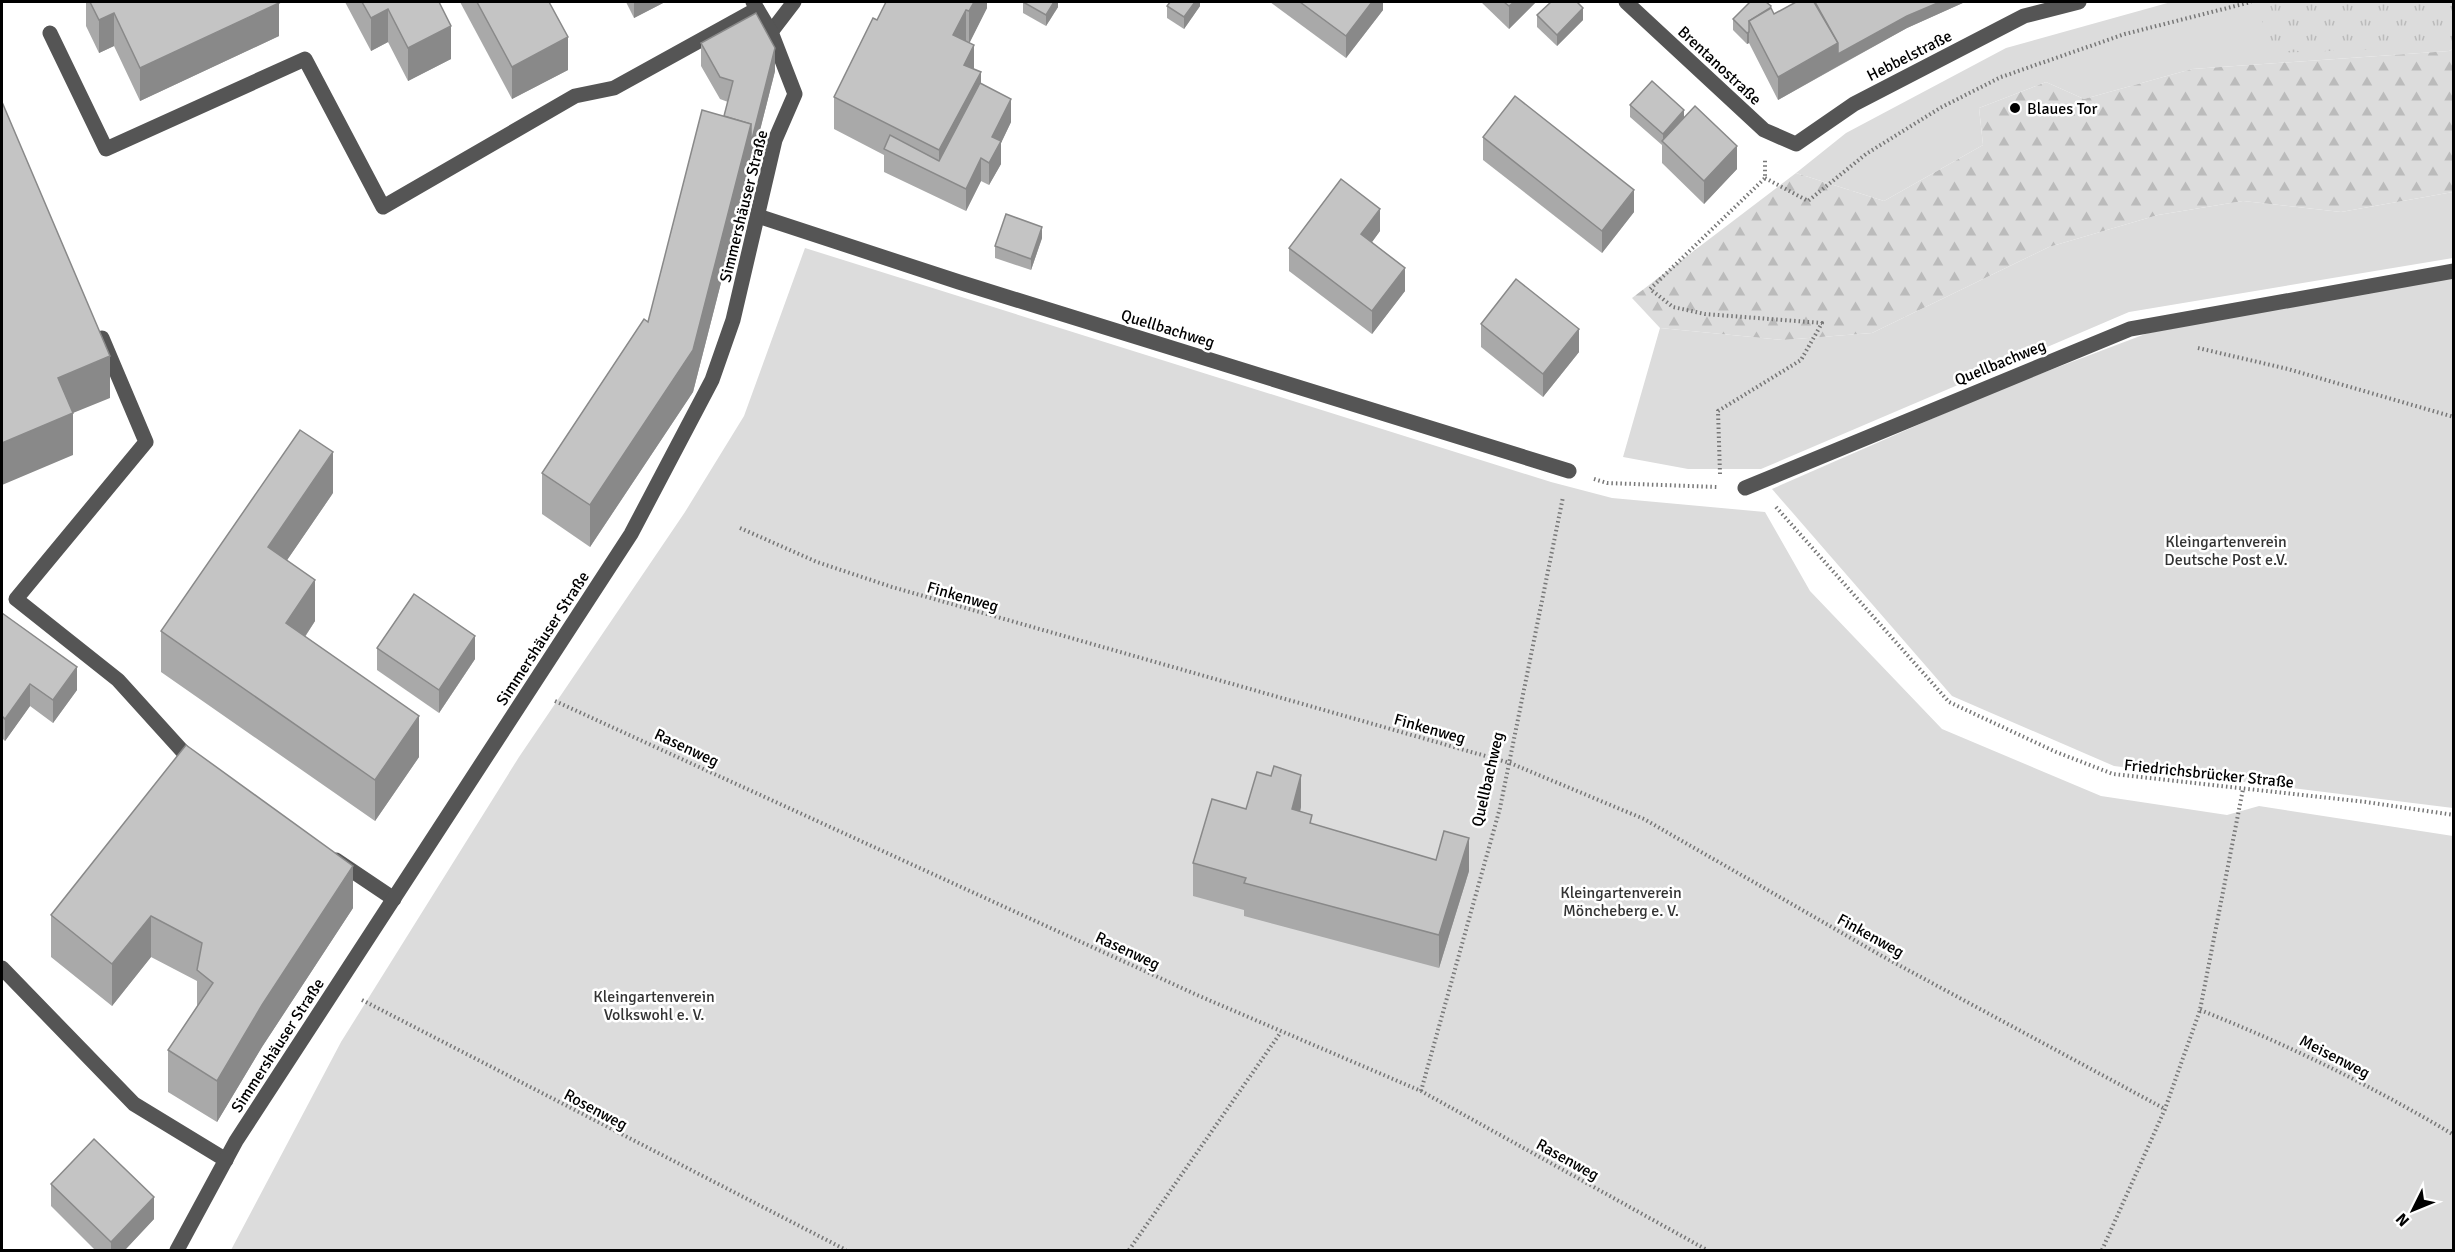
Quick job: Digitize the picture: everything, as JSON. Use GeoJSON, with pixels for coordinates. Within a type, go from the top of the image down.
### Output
{"type":"FeatureCollection","features":[{"type":"Feature","properties":{"kind":"street"},"geometry":{"type":"LineString","coordinates":[[771,32],[794,2]]}},
{"type":"Feature","properties":{"kind":"street","name":"Brentanostraße"},"geometry":{"type":"LineString","coordinates":[[1626,2],[1764,130]]}},
{"type":"Feature","properties":{"kind":"street","name":"Hebbelstraße"},"geometry":{"type":"LineString","coordinates":[[1764,130],[1796,144],[1854,104],[2024,16],[2079,2]]}},
{"type":"Feature","properties":{"kind":"street"},"geometry":{"type":"LineString","coordinates":[[50,33],[106,149],[306,59],[383,207],[574,96],[615,88],[755,5]]}},
{"type":"Feature","properties":{"kind":"street","name":"Simmershäuser Straße"},"geometry":{"type":"LineString","coordinates":[[177,1251],[226,1160],[631,534],[712,380],[733,320],[775,140],[795,94],[771,32],[755,5]]}},
{"type":"Feature","properties":{"kind":"street","name":"Quellbachweg"},"geometry":{"type":"LineString","coordinates":[[758,216],[970,285],[1569,471]]}},
{"type":"Feature","properties":{"kind":"street","name":"Quellbachweg"},"geometry":{"type":"LineString","coordinates":[[1746,488],[2130,329],[2454,271]]}},
{"type":"Feature","properties":{"kind":"street"},"geometry":{"type":"LineString","coordinates":[[95,322],[146,442],[16,599],[118,680],[185,754],[204,768]]}},
{"type":"Feature","properties":{"kind":"street"},"geometry":{"type":"LineString","coordinates":[[327,854],[394,899]]}},
{"type":"Feature","properties":{"kind":"street"},"geometry":{"type":"LineString","coordinates":[[2,968],[134,1104],[226,1160]]}},
{"type":"Feature","properties":{"kind":"path"},"geometry":{"type":"LineString","coordinates":[[1765,178],[1808,201],[1866,154],[1940,108],[2001,77],[2125,34],[2251,2]]}},
{"type":"Feature","properties":{"kind":"path"},"geometry":{"type":"LineString","coordinates":[[1569,471],[1607,483],[1720,487],[1718,411],[1801,360],[1822,323],[1705,314],[1673,307],[1650,289],[1765,178],[1764,130]]}},
{"type":"Feature","properties":{"kind":"path"},"geometry":{"type":"LineString","coordinates":[[2157,324],[2182,344],[2288,369],[2454,417]]}},
{"type":"Feature","properties":{"kind":"path","name":"Quellbachweg"},"geometry":{"type":"LineString","coordinates":[[1421,1091],[1500,808],[1569,471]]}},
{"type":"Feature","properties":{"kind":"path","name":"Friedrichsbrücker Straße"},"geometry":{"type":"LineString","coordinates":[[1746,488],[1771,501],[1949,702],[2056,752],[2113,774],[2454,815]]}},
{"type":"Feature","properties":{"kind":"path","name":"Finkenweg"},"geometry":{"type":"LineString","coordinates":[[740,528],[817,562],[892,587],[1510,763],[1644,819],[1882,956],[2165,1110]]}},
{"type":"Feature","properties":{"kind":"path","name":"Rasenweg"},"geometry":{"type":"LineString","coordinates":[[530,689],[1281,1032],[1421,1091],[1707,1251]]}},
{"type":"Feature","properties":{"kind":"path"},"geometry":{"type":"LineString","coordinates":[[2102,1251],[2165,1110],[2200,1010],[2243,789]]}},
{"type":"Feature","properties":{"kind":"path","name":"Rosenweg"},"geometry":{"type":"LineString","coordinates":[[336,987],[846,1251]]}},
{"type":"Feature","properties":{"kind":"path","name":"Meisenweg"},"geometry":{"type":"LineString","coordinates":[[2200,1010],[2269,1037],[2332,1067],[2454,1135]]}},
{"type":"Feature","properties":{"kind":"path"},"geometry":{"type":"LineString","coordinates":[[1130,1251],[1281,1032]]}},
{"type":"Feature","properties":{"kind":"green space"},"geometry":{"type":"Polygon","coordinates":[[[2171,2],[2453,2],[2453,49],[2192,69],[2084,99],[2046,82],[1979,108],[1983,145],[1884,201],[1796,173],[1846,133],[2006,48],[2171,2]]]}},
{"type":"Feature","properties":{"kind":"green space"},"geometry":{"type":"Polygon","coordinates":[[[2278,2],[2453,2],[2453,44],[2447,47],[2269,53],[2259,7],[2278,2]]]}},
{"type":"Feature","properties":{"kind":"green space"},"geometry":{"type":"Polygon","coordinates":[[[2453,49],[2453,192],[2341,212],[2243,201],[2158,215],[2049,247],[1872,333],[1783,340],[1660,328],[1632,298],[1796,173],[1884,201],[1983,145],[1979,108],[2046,82],[2084,99],[2192,69],[2453,49]]]}},
{"type":"Feature","properties":{"kind":"green space"},"geometry":{"type":"Polygon","coordinates":[[[2453,192],[2453,258],[2129,312],[1761,469],[1688,469],[1623,457],[1660,328],[1783,340],[1872,333],[2049,247],[2158,215],[2243,201],[2341,212],[2453,192]]]}},
{"type":"Feature","properties":{"kind":"green space","name":"Kleingartenverein Möncheberg e. V."},"geometry":{"type":"Polygon","coordinates":[[[805,248],[1551,482],[1612,498],[1765,512],[1810,591],[1942,729],[2101,796],[2227,815],[2259,806],[2453,836],[2453,1250],[231,1250],[341,1042],[519,757],[685,512],[744,416],[805,248]]]}},
{"type":"Feature","properties":{"kind":"green space","name":"Kleingartenverein Deutsche Post e.V."},"geometry":{"type":"Polygon","coordinates":[[[2453,277],[2453,808],[2114,766],[1952,696],[1772,489],[2000,389],[2148,333],[2453,277]]]}},
{"type":"Feature","properties":{"kind":"building"},"geometry":{"type":"Polygon","coordinates":[[[90,2],[279,3],[140,68],[114,13],[99,20],[90,2]]]}},
{"type":"Feature","properties":{"kind":"building"},"geometry":{"type":"Polygon","coordinates":[[[362,2],[439,2],[451,26],[408,48],[388,9],[371,18],[362,2]]]}},
{"type":"Feature","properties":{"kind":"building"},"geometry":{"type":"Polygon","coordinates":[[[477,2],[549,2],[568,37],[512,67],[477,2]]]}},
{"type":"Feature","properties":{"kind":"building"},"geometry":{"type":"Polygon","coordinates":[[[886,2],[974,2],[969,11],[966,10],[953,35],[974,45],[964,65],[981,72],[939,150],[834,97],[873,18],[877,20],[886,2]]]}},
{"type":"Feature","properties":{"kind":"building"},"geometry":{"type":"Polygon","coordinates":[[[1023,2],[1054,2],[1046,15],[1023,2]]]}},
{"type":"Feature","properties":{"kind":"building"},"geometry":{"type":"Polygon","coordinates":[[[1170,2],[1195,2],[1184,17],[1167,6],[1170,2]]]}},
{"type":"Feature","properties":{"kind":"building"},"geometry":{"type":"Polygon","coordinates":[[[1300,2],[1372,2],[1346,36],[1300,2]]]}},
{"type":"Feature","properties":{"kind":"building"},"geometry":{"type":"Polygon","coordinates":[[[1551,2],[1577,2],[1583,8],[1557,35],[1537,15],[1551,2]]]}},
{"type":"Feature","properties":{"kind":"building"},"geometry":{"type":"Polygon","coordinates":[[[1750,2],[1766,2],[1771,6],[1749,21],[1749,32],[1747,33],[1733,19],[1750,2]]]}},
{"type":"Feature","properties":{"kind":"building"},"geometry":{"type":"Polygon","coordinates":[[[1796,2],[1814,2],[1838,43],[1778,77],[1749,21],[1771,8],[1774,14],[1796,2]]]}},
{"type":"Feature","properties":{"kind":"building"},"geometry":{"type":"Polygon","coordinates":[[[1815,2],[1940,2],[1907,16],[1838,54],[1838,43],[1815,2]]]}},
{"type":"Feature","properties":{"kind":"building"},"geometry":{"type":"Polygon","coordinates":[[[756,13],[775,48],[751,143],[751,124],[724,116],[733,81],[720,77],[701,43],[756,13]]]}},
{"type":"Feature","properties":{"kind":"building"},"geometry":{"type":"Polygon","coordinates":[[[1652,81],[1684,110],[1663,134],[1630,105],[1652,81]]]}},
{"type":"Feature","properties":{"kind":"building"},"geometry":{"type":"Polygon","coordinates":[[[980,83],[1011,99],[992,137],[1001,141],[989,163],[981,158],[966,189],[884,149],[890,135],[939,161],[980,83]]]}},
{"type":"Feature","properties":{"kind":"building"},"geometry":{"type":"Polygon","coordinates":[[[1515,96],[1634,190],[1602,231],[1483,137],[1515,96]]]}},
{"type":"Feature","properties":{"kind":"building"},"geometry":{"type":"Polygon","coordinates":[[[2,102],[110,356],[58,378],[73,413],[2,443],[2,102]]]}},
{"type":"Feature","properties":{"kind":"building"},"geometry":{"type":"Polygon","coordinates":[[[1695,106],[1737,146],[1704,181],[1662,141],[1695,106]]]}},
{"type":"Feature","properties":{"kind":"building"},"geometry":{"type":"Polygon","coordinates":[[[702,110],[751,124],[693,350],[590,505],[542,473],[644,319],[648,322],[702,110]]]}},
{"type":"Feature","properties":{"kind":"building"},"geometry":{"type":"Polygon","coordinates":[[[1341,179],[1380,209],[1361,234],[1405,268],[1372,311],[1289,248],[1341,179]]]}},
{"type":"Feature","properties":{"kind":"building"},"geometry":{"type":"Polygon","coordinates":[[[1006,214],[1042,227],[1031,259],[995,246],[1006,214]]]}},
{"type":"Feature","properties":{"kind":"building"},"geometry":{"type":"Polygon","coordinates":[[[1516,279],[1579,329],[1543,374],[1481,324],[1516,279]]]}},
{"type":"Feature","properties":{"kind":"building"},"geometry":{"type":"Polygon","coordinates":[[[300,430],[333,452],[268,547],[315,580],[286,623],[419,716],[375,780],[161,631],[300,430]]]}},
{"type":"Feature","properties":{"kind":"building"},"geometry":{"type":"Polygon","coordinates":[[[414,594],[475,636],[439,690],[377,648],[414,594]]]}},
{"type":"Feature","properties":{"kind":"building"},"geometry":{"type":"Polygon","coordinates":[[[2,613],[77,667],[53,700],[30,684],[5,719],[2,716],[2,613]]]}},
{"type":"Feature","properties":{"kind":"building"},"geometry":{"type":"Polygon","coordinates":[[[186,745],[353,866],[262,1005],[217,1081],[168,1050],[213,983],[197,970],[202,943],[151,916],[112,964],[51,915],[186,745]]]}},
{"type":"Feature","properties":{"kind":"building"},"geometry":{"type":"Polygon","coordinates":[[[1274,766],[1301,775],[1292,809],[1312,815],[1310,823],[1436,860],[1444,831],[1469,838],[1439,935],[1244,883],[1246,878],[1193,863],[1212,799],[1246,809],[1257,772],[1271,776],[1274,766]]]}},
{"type":"Feature","properties":{"kind":"building"},"geometry":{"type":"Polygon","coordinates":[[[94,1139],[154,1197],[111,1242],[51,1184],[94,1139]]]}},
{"type":"Feature","properties":{"kind":"place","name":"Blaues Tor"},"geometry":{"type":"Point","coordinates":[2015,108]}},
{"type":"Feature","properties":{"kind":"park label","name":"Kleingartenverein Volkswohl e. V."},"geometry":{"type":"Point","coordinates":[654,1005]}}]}
